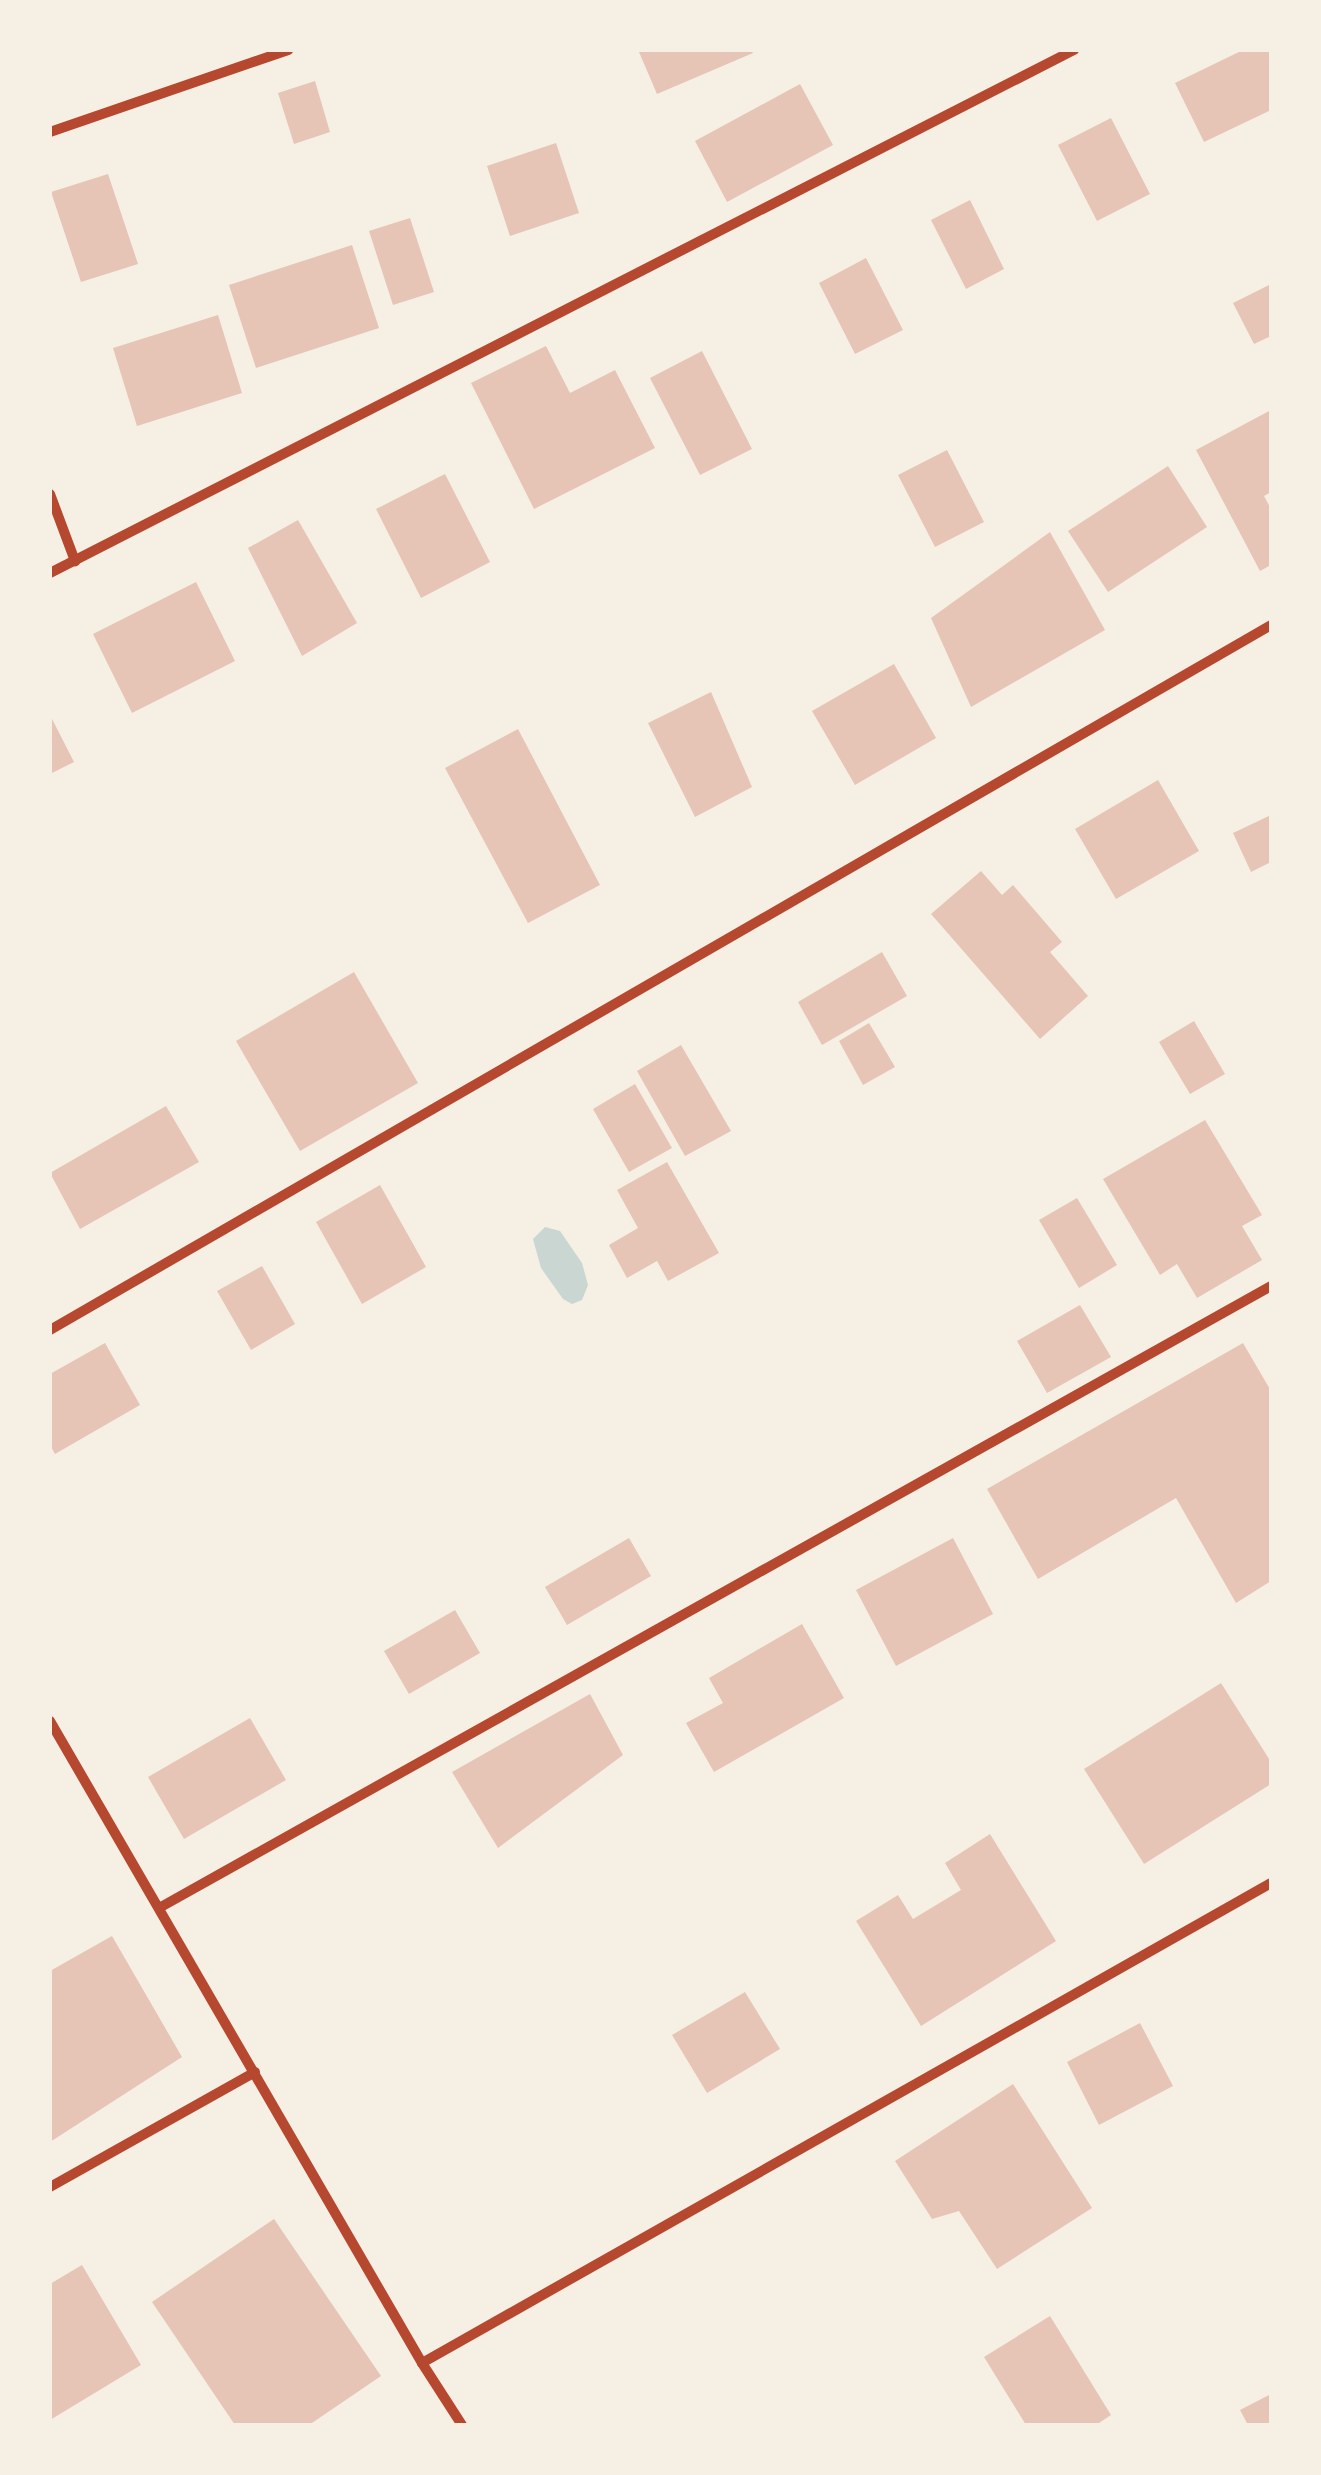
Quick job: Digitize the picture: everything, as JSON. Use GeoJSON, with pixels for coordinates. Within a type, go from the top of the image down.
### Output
{"type":"FeatureCollection","features":[{"type":"Feature","properties":{"kind":"street"},"geometry":{"type":"LineString","coordinates":[[50,132],[288,50]]}},
{"type":"Feature","properties":{"kind":"street"},"geometry":{"type":"LineString","coordinates":[[50,573],[1074,50]]}},
{"type":"Feature","properties":{"kind":"street"},"geometry":{"type":"LineString","coordinates":[[50,494],[75,561]]}},
{"type":"Feature","properties":{"kind":"street"},"geometry":{"type":"LineString","coordinates":[[50,1330],[1271,625]]}},
{"type":"Feature","properties":{"kind":"street"},"geometry":{"type":"LineString","coordinates":[[159,1908],[1271,1286]]}},
{"type":"Feature","properties":{"kind":"street"},"geometry":{"type":"LineString","coordinates":[[50,1720],[422,2363],[462,2425]]}},
{"type":"Feature","properties":{"kind":"street"},"geometry":{"type":"LineString","coordinates":[[422,2363],[1271,1883]]}},
{"type":"Feature","properties":{"kind":"street"},"geometry":{"type":"LineString","coordinates":[[50,2187],[254,2072]]}},
{"type":"Feature","properties":{"kind":"shaded area"},"geometry":{"type":"Polygon","coordinates":[[[545,1227],[560,1231],[582,1263],[588,1285],[582,1300],[572,1304],[563,1299],[541,1268],[533,1239],[545,1227]]]}},
{"type":"Feature","properties":{"kind":"building"},"geometry":{"type":"Polygon","coordinates":[[[1243,50],[1271,50],[1271,110],[1204,142],[1175,83],[1243,50]]]}},
{"type":"Feature","properties":{"kind":"building"},"geometry":{"type":"Polygon","coordinates":[[[639,52],[753,53],[657,94],[639,52]]]}},
{"type":"Feature","properties":{"kind":"building"},"geometry":{"type":"Polygon","coordinates":[[[315,81],[330,132],[294,144],[278,93],[315,81]]]}},
{"type":"Feature","properties":{"kind":"building"},"geometry":{"type":"Polygon","coordinates":[[[800,84],[833,145],[727,202],[695,141],[800,84]]]}},
{"type":"Feature","properties":{"kind":"building"},"geometry":{"type":"Polygon","coordinates":[[[1111,118],[1150,194],[1097,221],[1058,145],[1111,118]]]}},
{"type":"Feature","properties":{"kind":"building"},"geometry":{"type":"Polygon","coordinates":[[[556,143],[579,213],[510,236],[487,166],[556,143]]]}},
{"type":"Feature","properties":{"kind":"building"},"geometry":{"type":"Polygon","coordinates":[[[108,174],[138,264],[81,282],[51,192],[108,174]]]}},
{"type":"Feature","properties":{"kind":"building"},"geometry":{"type":"Polygon","coordinates":[[[970,200],[1004,269],[966,289],[931,220],[970,200]]]}},
{"type":"Feature","properties":{"kind":"building"},"geometry":{"type":"Polygon","coordinates":[[[410,218],[434,292],[393,305],[369,231],[410,218]]]}},
{"type":"Feature","properties":{"kind":"building"},"geometry":{"type":"Polygon","coordinates":[[[352,245],[379,328],[256,368],[229,285],[352,245]]]}},
{"type":"Feature","properties":{"kind":"building"},"geometry":{"type":"Polygon","coordinates":[[[866,258],[903,330],[855,354],[819,283],[866,258]]]}},
{"type":"Feature","properties":{"kind":"building"},"geometry":{"type":"Polygon","coordinates":[[[1271,284],[1271,336],[1254,344],[1233,303],[1271,284]]]}},
{"type":"Feature","properties":{"kind":"building"},"geometry":{"type":"Polygon","coordinates":[[[218,315],[242,393],[137,426],[113,348],[218,315]]]}},
{"type":"Feature","properties":{"kind":"building"},"geometry":{"type":"Polygon","coordinates":[[[546,346],[570,393],[615,370],[655,448],[534,509],[471,383],[546,346]]]}},
{"type":"Feature","properties":{"kind":"building"},"geometry":{"type":"Polygon","coordinates":[[[702,351],[752,449],[700,475],[650,378],[702,351]]]}},
{"type":"Feature","properties":{"kind":"building"},"geometry":{"type":"Polygon","coordinates":[[[1271,410],[1271,492],[1264,496],[1271,509],[1271,565],[1260,571],[1196,450],[1271,410]]]}},
{"type":"Feature","properties":{"kind":"building"},"geometry":{"type":"Polygon","coordinates":[[[947,450],[984,522],[935,547],[898,475],[947,450]]]}},
{"type":"Feature","properties":{"kind":"building"},"geometry":{"type":"Polygon","coordinates":[[[1168,466],[1207,527],[1108,592],[1068,531],[1168,466]]]}},
{"type":"Feature","properties":{"kind":"building"},"geometry":{"type":"Polygon","coordinates":[[[445,474],[490,562],[421,598],[376,509],[445,474]]]}},
{"type":"Feature","properties":{"kind":"building"},"geometry":{"type":"Polygon","coordinates":[[[298,520],[357,623],[302,656],[248,548],[298,520]]]}},
{"type":"Feature","properties":{"kind":"building"},"geometry":{"type":"Polygon","coordinates":[[[1050,532],[1105,630],[971,707],[931,618],[1050,532]]]}},
{"type":"Feature","properties":{"kind":"building"},"geometry":{"type":"Polygon","coordinates":[[[196,582],[235,661],[132,713],[93,634],[196,582]]]}},
{"type":"Feature","properties":{"kind":"building"},"geometry":{"type":"Polygon","coordinates":[[[894,664],[936,738],[855,785],[812,711],[894,664]]]}},
{"type":"Feature","properties":{"kind":"building"},"geometry":{"type":"Polygon","coordinates":[[[711,692],[752,787],[695,817],[648,723],[711,692]]]}},
{"type":"Feature","properties":{"kind":"building"},"geometry":{"type":"Polygon","coordinates":[[[50,715],[74,762],[50,774],[50,715]]]}},
{"type":"Feature","properties":{"kind":"building"},"geometry":{"type":"Polygon","coordinates":[[[518,729],[600,885],[528,923],[445,768],[518,729]]]}},
{"type":"Feature","properties":{"kind":"building"},"geometry":{"type":"Polygon","coordinates":[[[1158,780],[1199,851],[1116,899],[1075,829],[1158,780]]]}},
{"type":"Feature","properties":{"kind":"building"},"geometry":{"type":"Polygon","coordinates":[[[1271,815],[1271,862],[1251,872],[1233,833],[1271,815]]]}},
{"type":"Feature","properties":{"kind":"building"},"geometry":{"type":"Polygon","coordinates":[[[981,871],[1002,895],[1013,885],[1062,942],[1050,952],[1088,996],[1040,1039],[931,914],[981,871]]]}},
{"type":"Feature","properties":{"kind":"building"},"geometry":{"type":"Polygon","coordinates":[[[882,952],[907,996],[822,1045],[798,1002],[882,952]]]}},
{"type":"Feature","properties":{"kind":"building"},"geometry":{"type":"Polygon","coordinates":[[[354,972],[418,1083],[300,1151],[236,1041],[354,972]]]}},
{"type":"Feature","properties":{"kind":"building"},"geometry":{"type":"Polygon","coordinates":[[[1194,1021],[1225,1074],[1190,1094],[1159,1042],[1194,1021]]]}},
{"type":"Feature","properties":{"kind":"building"},"geometry":{"type":"Polygon","coordinates":[[[869,1023],[895,1067],[863,1085],[839,1041],[869,1023]]]}},
{"type":"Feature","properties":{"kind":"building"},"geometry":{"type":"Polygon","coordinates":[[[681,1045],[731,1131],[685,1156],[637,1071],[681,1045]]]}},
{"type":"Feature","properties":{"kind":"building"},"geometry":{"type":"Polygon","coordinates":[[[635,1084],[672,1148],[629,1172],[593,1109],[635,1084]]]}},
{"type":"Feature","properties":{"kind":"building"},"geometry":{"type":"Polygon","coordinates":[[[166,1106],[199,1162],[80,1229],[50,1173],[166,1106]]]}},
{"type":"Feature","properties":{"kind":"building"},"geometry":{"type":"Polygon","coordinates":[[[1205,1120],[1262,1215],[1242,1226],[1262,1260],[1197,1298],[1177,1264],[1160,1275],[1103,1179],[1205,1120]]]}},
{"type":"Feature","properties":{"kind":"building"},"geometry":{"type":"Polygon","coordinates":[[[667,1162],[719,1253],[668,1281],[657,1261],[627,1278],[609,1245],[638,1228],[617,1190],[667,1162]]]}},
{"type":"Feature","properties":{"kind":"building"},"geometry":{"type":"Polygon","coordinates":[[[380,1185],[426,1267],[362,1304],[316,1222],[380,1185]]]}},
{"type":"Feature","properties":{"kind":"building"},"geometry":{"type":"Polygon","coordinates":[[[1077,1198],[1117,1265],[1079,1288],[1039,1220],[1077,1198]]]}},
{"type":"Feature","properties":{"kind":"building"},"geometry":{"type":"Polygon","coordinates":[[[262,1266],[295,1324],[251,1350],[217,1291],[262,1266]]]}},
{"type":"Feature","properties":{"kind":"building"},"geometry":{"type":"Polygon","coordinates":[[[1080,1305],[1111,1357],[1047,1393],[1017,1341],[1080,1305]]]}},
{"type":"Feature","properties":{"kind":"building"},"geometry":{"type":"Polygon","coordinates":[[[105,1343],[140,1405],[55,1454],[50,1445],[50,1374],[105,1343]]]}},
{"type":"Feature","properties":{"kind":"building"},"geometry":{"type":"Polygon","coordinates":[[[1243,1343],[1271,1391],[1271,1581],[1236,1603],[1176,1498],[1038,1579],[987,1489],[1243,1343]]]}},
{"type":"Feature","properties":{"kind":"building"},"geometry":{"type":"Polygon","coordinates":[[[629,1538],[651,1576],[567,1625],[545,1587],[629,1538]]]}},
{"type":"Feature","properties":{"kind":"building"},"geometry":{"type":"Polygon","coordinates":[[[953,1538],[993,1614],[896,1666],[856,1590],[953,1538]]]}},
{"type":"Feature","properties":{"kind":"building"},"geometry":{"type":"Polygon","coordinates":[[[455,1610],[480,1653],[409,1694],[384,1651],[455,1610]]]}},
{"type":"Feature","properties":{"kind":"building"},"geometry":{"type":"Polygon","coordinates":[[[802,1624],[844,1698],[714,1772],[686,1723],[723,1703],[709,1678],[802,1624]]]}},
{"type":"Feature","properties":{"kind":"building"},"geometry":{"type":"Polygon","coordinates":[[[1221,1683],[1271,1762],[1271,1784],[1144,1864],[1084,1769],[1221,1683]]]}},
{"type":"Feature","properties":{"kind":"building"},"geometry":{"type":"Polygon","coordinates":[[[590,1694],[623,1755],[498,1848],[452,1772],[590,1694]]]}},
{"type":"Feature","properties":{"kind":"building"},"geometry":{"type":"Polygon","coordinates":[[[250,1718],[286,1780],[184,1839],[148,1777],[250,1718]]]}},
{"type":"Feature","properties":{"kind":"building"},"geometry":{"type":"Polygon","coordinates":[[[990,1834],[1056,1941],[921,2026],[856,1921],[898,1895],[913,1919],[961,1890],[945,1863],[990,1834]]]}},
{"type":"Feature","properties":{"kind":"building"},"geometry":{"type":"Polygon","coordinates":[[[112,1936],[182,2057],[50,2142],[50,1971],[112,1936]]]}},
{"type":"Feature","properties":{"kind":"building"},"geometry":{"type":"Polygon","coordinates":[[[745,1992],[780,2049],[707,2093],[672,2035],[745,1992]]]}},
{"type":"Feature","properties":{"kind":"building"},"geometry":{"type":"Polygon","coordinates":[[[1140,2023],[1173,2086],[1099,2125],[1067,2062],[1140,2023]]]}},
{"type":"Feature","properties":{"kind":"building"},"geometry":{"type":"Polygon","coordinates":[[[1013,2084],[1092,2208],[997,2269],[959,2211],[932,2219],[895,2161],[1013,2084]]]}},
{"type":"Feature","properties":{"kind":"building"},"geometry":{"type":"Polygon","coordinates":[[[274,2219],[381,2376],[309,2425],[235,2425],[152,2302],[274,2219]]]}},
{"type":"Feature","properties":{"kind":"building"},"geometry":{"type":"Polygon","coordinates":[[[82,2265],[141,2365],[50,2420],[50,2284],[82,2265]]]}},
{"type":"Feature","properties":{"kind":"building"},"geometry":{"type":"Polygon","coordinates":[[[1050,2316],[1111,2415],[1096,2425],[1026,2425],[984,2357],[1050,2316]]]}},
{"type":"Feature","properties":{"kind":"building"},"geometry":{"type":"Polygon","coordinates":[[[1271,2394],[1271,2425],[1248,2425],[1240,2410],[1271,2394]]]}}]}
